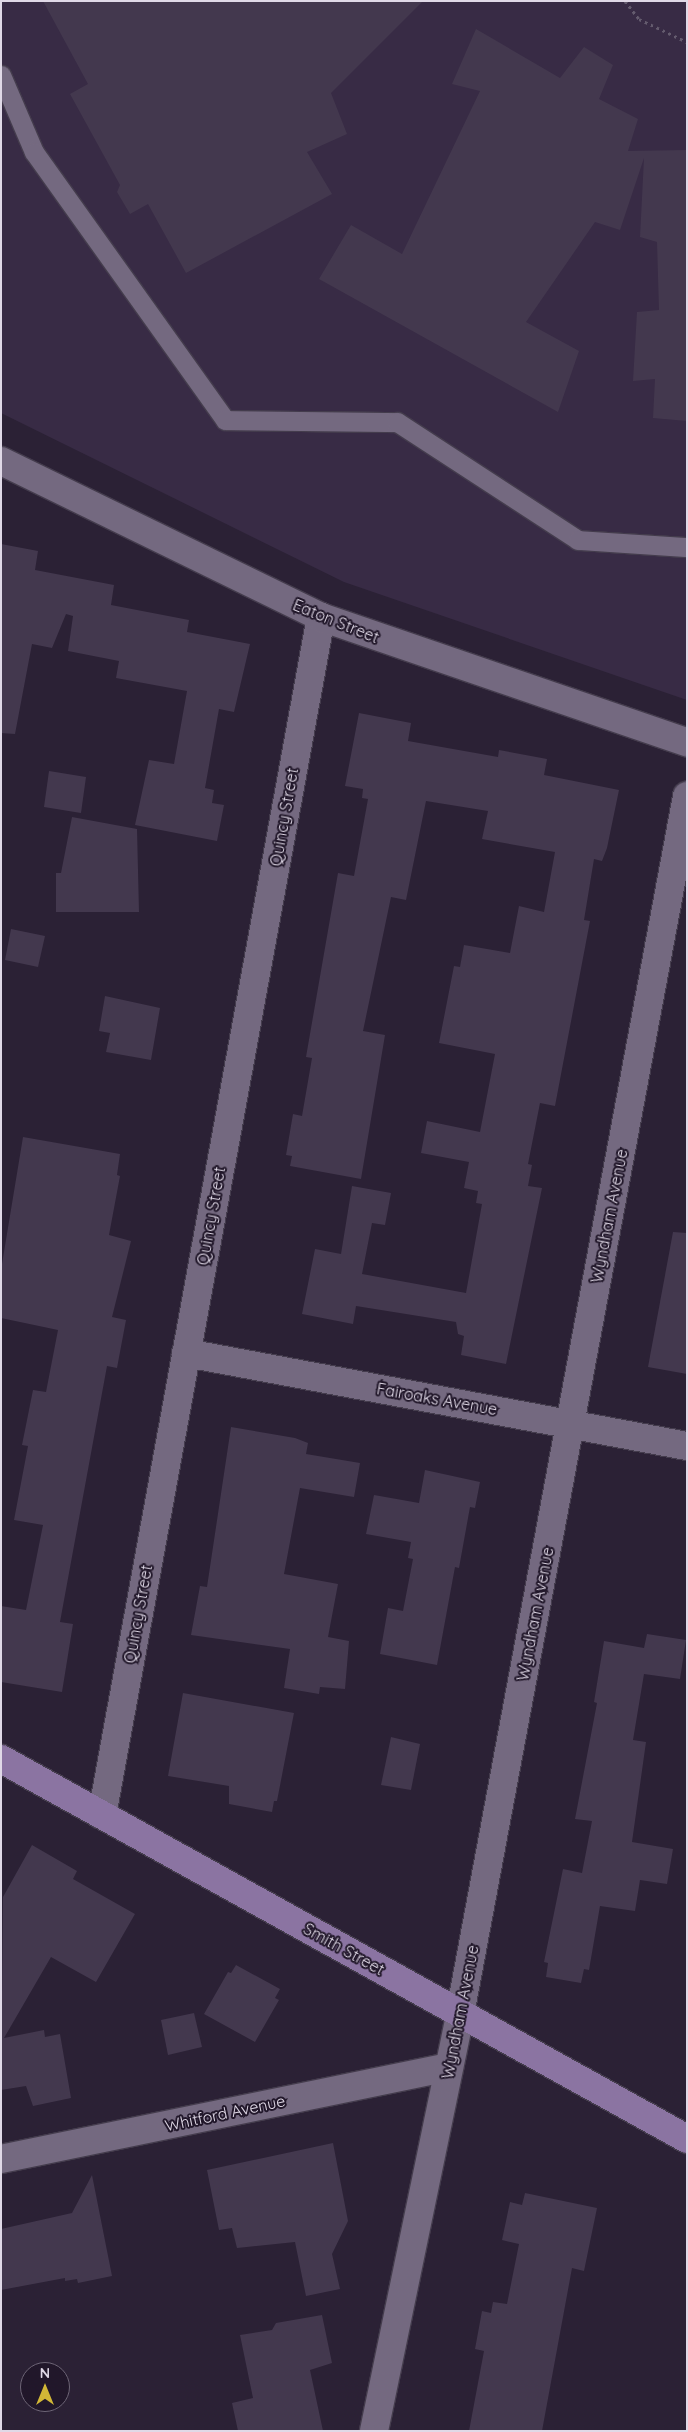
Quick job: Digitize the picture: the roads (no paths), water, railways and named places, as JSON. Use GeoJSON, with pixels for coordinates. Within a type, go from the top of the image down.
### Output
{"type":"FeatureCollection","features":[{"type":"Feature","properties":{"kind":"main road","name":"Smith Street"},"geometry":{"type":"LineString","coordinates":[[1,1759],[687,2139]]}},
{"type":"Feature","properties":{"kind":"street","name":"Eaton Street"},"geometry":{"type":"LineString","coordinates":[[1,461],[321,617],[687,742]]}},
{"type":"Feature","properties":{"kind":"street","name":"Quincy Street"},"geometry":{"type":"LineString","coordinates":[[102,1815],[321,617]]}},
{"type":"Feature","properties":{"kind":"street","name":"Wyndham Avenue"},"geometry":{"type":"LineString","coordinates":[[374,2431],[460,2014],[687,796]]}},
{"type":"Feature","properties":{"kind":"street","name":"Fairoaks Avenue"},"geometry":{"type":"LineString","coordinates":[[186,1353],[687,1446]]}},
{"type":"Feature","properties":{"kind":"street","name":"Whitford Avenue"},"geometry":{"type":"LineString","coordinates":[[1,2159],[449,2067]]}},
{"type":"Feature","properties":{"kind":"lane"},"geometry":{"type":"LineString","coordinates":[[1,75],[34,152],[225,420],[397,422],[578,540],[687,548]]}}]}
